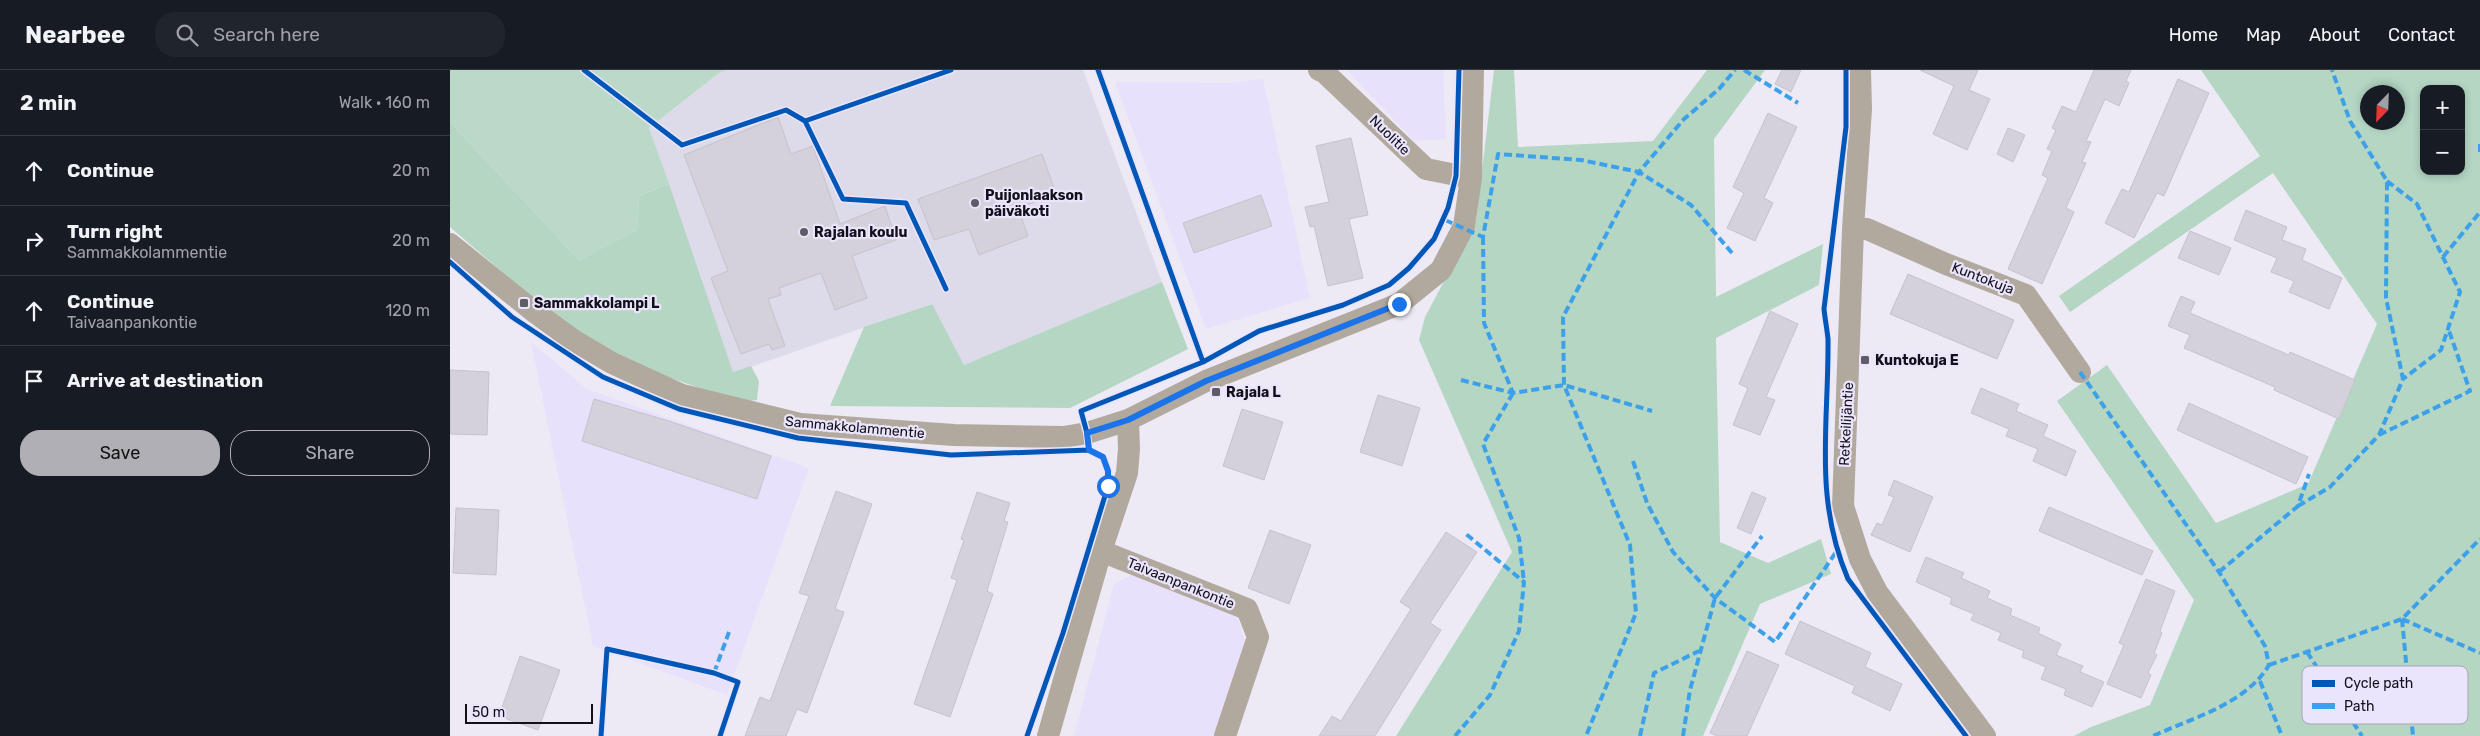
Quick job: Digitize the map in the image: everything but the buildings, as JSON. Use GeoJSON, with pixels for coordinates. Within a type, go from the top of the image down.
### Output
{"type":"FeatureCollection","features":[{"type":"Feature","properties":{"kind":"street","name":"Nuolitie"},"geometry":{"type":"LineString","coordinates":[[1319,70],[1324,72],[1426,170],[1471,178]]}},
{"type":"Feature","properties":{"kind":"street"},"geometry":{"type":"LineString","coordinates":[[1048,736],[1101,551],[1127,473],[1129,449],[1128,420],[1206,381],[1399,304],[1441,270],[1464,226],[1471,178],[1473,70]]}},
{"type":"Feature","properties":{"kind":"street","name":"Retkeilijäntie"},"geometry":{"type":"LineString","coordinates":[[1860,70],[1861,109],[1853,228],[1843,506],[1850,533],[1860,559],[1878,592],[1985,736]]}},
{"type":"Feature","properties":{"kind":"street","name":"Kuntokuja"},"geometry":{"type":"LineString","coordinates":[[1853,228],[1867,229],[1946,264],[2026,295],[2080,372]]}},
{"type":"Feature","properties":{"kind":"street","name":"Sammakkolammentie"},"geometry":{"type":"LineString","coordinates":[[450,244],[532,310],[573,340],[612,363],[682,394],[780,420],[954,435],[1064,437],[1087,433],[1128,420]]}},
{"type":"Feature","properties":{"kind":"street","name":"Taivaanpankontie"},"geometry":{"type":"LineString","coordinates":[[1101,551],[1248,609],[1258,637],[1225,736]]}},
{"type":"Feature","properties":{"kind":"shaded area"},"geometry":{"type":"Polygon","coordinates":[[[726,70],[1083,70],[1162,282],[964,365],[931,304],[733,373],[649,128],[719,73],[726,70]]]}},
{"type":"Feature","properties":{"kind":"shaded area"},"geometry":{"type":"Polygon","coordinates":[[[1347,70],[1443,70],[1446,139],[1414,141],[1347,70]]]}},
{"type":"Feature","properties":{"kind":"shaded area"},"geometry":{"type":"Polygon","coordinates":[[[1263,79],[1310,298],[1206,329],[1115,82],[1228,83],[1263,79]]]}},
{"type":"Feature","properties":{"kind":"shaded area"},"geometry":{"type":"Polygon","coordinates":[[[531,342],[587,389],[809,468],[727,695],[593,646],[531,342]]]}},
{"type":"Feature","properties":{"kind":"shaded area"},"geometry":{"type":"Polygon","coordinates":[[[1131,575],[1236,611],[1252,665],[1214,736],[1074,736],[1114,584],[1131,575]]]}},
{"type":"Feature","properties":{"kind":"green space"},"geometry":{"type":"Polygon","coordinates":[[[450,70],[726,70],[719,73],[649,128],[669,184],[639,196],[637,230],[579,260],[450,122],[450,70]]]}},
{"type":"Feature","properties":{"kind":"green space"},"geometry":{"type":"Polygon","coordinates":[[[1494,70],[1514,70],[1518,147],[1653,141],[1707,70],[1765,70],[1714,139],[1716,297],[1823,244],[1819,285],[1716,338],[1720,542],[1768,563],[1821,539],[1831,574],[1760,604],[1703,736],[1396,736],[1512,552],[1419,340],[1425,317],[1476,221],[1494,70]]]}},
{"type":"Feature","properties":{"kind":"green space"},"geometry":{"type":"Polygon","coordinates":[[[2201,70],[2480,70],[2480,736],[2074,736],[2091,727],[2150,705],[2194,600],[2057,401],[2107,365],[2216,523],[2308,484],[2377,324],[2273,173],[2070,312],[2059,296],[2260,156],[2201,70]]]}},
{"type":"Feature","properties":{"kind":"green space"},"geometry":{"type":"Polygon","coordinates":[[[450,122],[579,260],[637,230],[639,196],[669,184],[733,372],[751,366],[759,381],[757,400],[739,402],[648,370],[602,348],[553,316],[450,227],[450,122]]]}},
{"type":"Feature","properties":{"kind":"green space"},"geometry":{"type":"Polygon","coordinates":[[[1162,282],[1188,349],[1070,408],[830,406],[864,327],[932,304],[964,365],[1162,282]]]}},
{"type":"Feature","properties":{"kind":"marked path"},"geometry":{"type":"LineString","coordinates":[[1732,253],[1691,205],[1639,172],[1684,119],[1719,89],[1735,70]]}},
{"type":"Feature","properties":{"kind":"marked path"},"geometry":{"type":"LineString","coordinates":[[1744,70],[1798,103]]}},
{"type":"Feature","properties":{"kind":"marked path"},"geometry":{"type":"LineString","coordinates":[[2298,506],[2330,487],[2379,435],[2403,379],[2386,298],[2387,181],[2350,121],[2332,70]]}},
{"type":"Feature","properties":{"kind":"marked path"},"geometry":{"type":"LineString","coordinates":[[2480,144],[2480,153]]}},
{"type":"Feature","properties":{"kind":"marked path"},"geometry":{"type":"LineString","coordinates":[[1445,220],[1483,237],[1498,154],[1581,160],[1639,172],[1563,317],[1564,385],[1630,545],[1636,613],[1586,736]]}},
{"type":"Feature","properties":{"kind":"marked path"},"geometry":{"type":"LineString","coordinates":[[2387,181],[2417,204],[2460,292],[2441,350],[2403,379]]}},
{"type":"Feature","properties":{"kind":"marked path"},"geometry":{"type":"LineString","coordinates":[[2443,257],[2480,212]]}},
{"type":"Feature","properties":{"kind":"marked path"},"geometry":{"type":"LineString","coordinates":[[1483,237],[1484,323],[1513,393]]}},
{"type":"Feature","properties":{"kind":"marked path"},"geometry":{"type":"LineString","coordinates":[[2379,435],[2470,391],[2448,328]]}},
{"type":"Feature","properties":{"kind":"marked path"},"geometry":{"type":"LineString","coordinates":[[2080,372],[2219,572],[2265,646],[2269,665],[2259,679],[2232,700],[2201,716],[2153,736]]}},
{"type":"Feature","properties":{"kind":"marked path"},"geometry":{"type":"LineString","coordinates":[[1461,380],[1513,393],[1564,385],[1652,411]]}},
{"type":"Feature","properties":{"kind":"marked path"},"geometry":{"type":"LineString","coordinates":[[1513,393],[1483,444],[1519,538],[1524,582]]}},
{"type":"Feature","properties":{"kind":"marked path"},"geometry":{"type":"LineString","coordinates":[[1633,461],[1647,503],[1673,552],[1715,598],[1775,642],[1836,552]]}},
{"type":"Feature","properties":{"kind":"marked path"},"geometry":{"type":"LineString","coordinates":[[2219,572],[2298,506],[2309,474]]}},
{"type":"Feature","properties":{"kind":"marked path"},"geometry":{"type":"LineString","coordinates":[[1455,736],[1490,695],[1519,631],[1524,582],[1466,534]]}},
{"type":"Feature","properties":{"kind":"marked path"},"geometry":{"type":"LineString","coordinates":[[1683,736],[1690,690],[1715,598],[1762,536]]}},
{"type":"Feature","properties":{"kind":"marked path"},"geometry":{"type":"LineString","coordinates":[[2269,665],[2402,619],[2480,539]]}},
{"type":"Feature","properties":{"kind":"marked path"},"geometry":{"type":"LineString","coordinates":[[2402,619],[2406,666]]}},
{"type":"Feature","properties":{"kind":"marked path"},"geometry":{"type":"LineString","coordinates":[[2402,619],[2480,653]]}},
{"type":"Feature","properties":{"kind":"marked path"},"geometry":{"type":"LineString","coordinates":[[714,673],[729,632]]}},
{"type":"Feature","properties":{"kind":"marked path"},"geometry":{"type":"LineString","coordinates":[[1640,736],[1654,673],[1699,651]]}},
{"type":"Feature","properties":{"kind":"marked path"},"geometry":{"type":"LineString","coordinates":[[2307,652],[2316,666]]}},
{"type":"Feature","properties":{"kind":"marked path"},"geometry":{"type":"LineString","coordinates":[[2260,681],[2282,736]]}},
{"type":"Feature","properties":{"kind":"marked path"},"geometry":{"type":"LineString","coordinates":[[2354,724],[2362,736]]}},
{"type":"Feature","properties":{"kind":"marked path"},"geometry":{"type":"LineString","coordinates":[[2412,724],[2413,736]]}},
{"type":"Feature","properties":{"kind":"cycle path"},"geometry":{"type":"LineString","coordinates":[[584,70],[682,145],[786,110],[805,121],[843,199],[906,203],[946,289]]}},
{"type":"Feature","properties":{"kind":"cycle path"},"geometry":{"type":"LineString","coordinates":[[805,121],[951,70]]}},
{"type":"Feature","properties":{"kind":"cycle path"},"geometry":{"type":"LineString","coordinates":[[1098,70],[1203,362]]}},
{"type":"Feature","properties":{"kind":"cycle path"},"geometry":{"type":"LineString","coordinates":[[1089,450],[1081,411],[1203,362],[1259,331],[1343,305],[1389,285],[1409,268],[1434,239],[1448,208],[1456,176],[1459,70]]}},
{"type":"Feature","properties":{"kind":"cycle path"},"geometry":{"type":"LineString","coordinates":[[1846,70],[1846,127],[1824,309],[1828,339],[1825,460],[1830,519],[1837,549],[1848,579],[1966,736]]}},
{"type":"Feature","properties":{"kind":"cycle path"},"geometry":{"type":"LineString","coordinates":[[450,262],[512,317],[603,377],[679,409],[798,438],[951,455],[1089,450],[1103,457],[1108,471],[1108,486],[1063,633],[1027,736]]}},
{"type":"Feature","properties":{"kind":"cycle path"},"geometry":{"type":"LineString","coordinates":[[601,736],[607,649],[714,673],[738,682],[720,736]]}},
{"type":"Feature","properties":{"kind":"place","name":"Puijonlaakson päiväkoti"},"geometry":{"type":"Point","coordinates":[975,203]}},
{"type":"Feature","properties":{"kind":"place","name":"Rajalan koulu"},"geometry":{"type":"Point","coordinates":[804,232]}},
{"type":"Feature","properties":{"kind":"place","name":"Sammakkolampi L"},"geometry":{"type":"Point","coordinates":[524,303]}},
{"type":"Feature","properties":{"kind":"place","name":"Kuntokuja E"},"geometry":{"type":"Point","coordinates":[1865,360]}},
{"type":"Feature","properties":{"kind":"place","name":"Rajala L"},"geometry":{"type":"Point","coordinates":[1216,392]}},
{"type":"Feature","properties":{"kind":"route"},"geometry":{"type":"LineString","coordinates":[[1108,486],[1108,471],[1103,457],[1089,450],[1087,433],[1128,420],[1206,381],[1399,304]]}}]}
